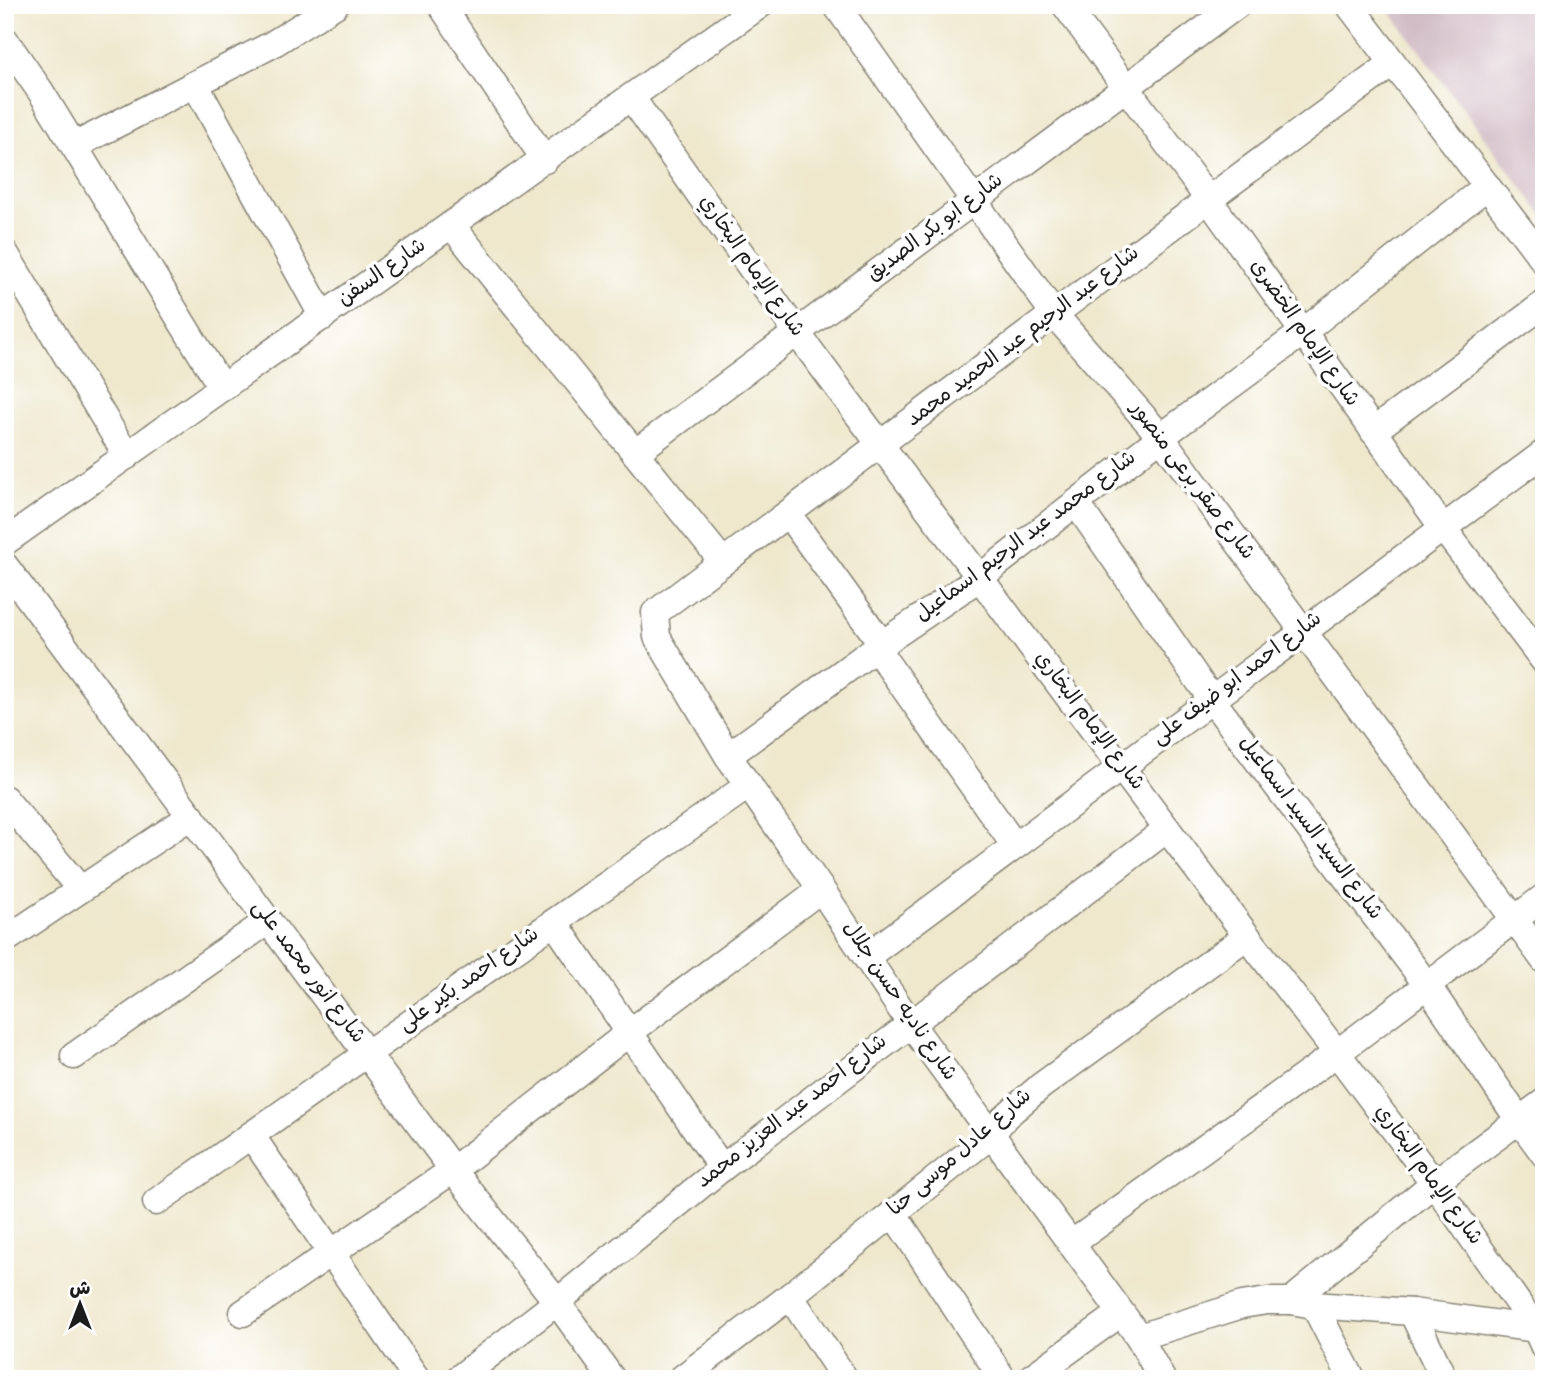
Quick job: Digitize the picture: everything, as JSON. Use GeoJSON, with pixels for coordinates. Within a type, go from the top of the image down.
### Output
{"type":"FeatureCollection","features":[{"type":"Feature","properties":{"kind":"street"},"geometry":{"type":"LineString","coordinates":[[74,146],[271,45],[335,5]]}},
{"type":"Feature","properties":{"kind":"street"},"geometry":{"type":"LineString","coordinates":[[441,5],[545,160]]}},
{"type":"Feature","properties":{"kind":"street","name":"شارع السفن"},"geometry":{"type":"LineString","coordinates":[[5,542],[760,5]]}},
{"type":"Feature","properties":{"kind":"street","name":"شارع صقر برعى منصور"},"geometry":{"type":"LineString","coordinates":[[836,5],[1054,314],[1161,437],[1544,960]]}},
{"type":"Feature","properties":{"kind":"street","name":"شارع الإمام الخضرى"},"geometry":{"type":"LineString","coordinates":[[1065,5],[1209,200],[1443,528],[1544,661]]}},
{"type":"Feature","properties":{"kind":"street","name":"شارع ابو بكر الصديق"},"geometry":{"type":"LineString","coordinates":[[635,453],[1237,5]]}},
{"type":"Feature","properties":{"kind":"street"},"geometry":{"type":"LineString","coordinates":[[1349,5],[1544,261]]}},
{"type":"Feature","properties":{"kind":"street"},"geometry":{"type":"LineString","coordinates":[[5,40],[41,93],[222,388]]}},
{"type":"Feature","properties":{"kind":"street","name":"شارع عبد الرحيم عبد الحميد محمد"},"geometry":{"type":"LineString","coordinates":[[655,613],[1393,63]]}},
{"type":"Feature","properties":{"kind":"street"},"geometry":{"type":"LineString","coordinates":[[195,84],[323,317]]}},
{"type":"Feature","properties":{"kind":"street","name":"شارع الإمام البخاري"},"geometry":{"type":"LineString","coordinates":[[631,97],[880,446],[1539,1324]]}},
{"type":"Feature","properties":{"kind":"street","name":"شارع محمد عبد الرحيم اسماعيل"},"geometry":{"type":"LineString","coordinates":[[729,756],[879,646],[979,578],[1302,332],[1488,186]]}},
{"type":"Feature","properties":{"kind":"street"},"geometry":{"type":"LineString","coordinates":[[452,226],[723,562]]}},
{"type":"Feature","properties":{"kind":"street"},"geometry":{"type":"LineString","coordinates":[[5,253],[127,456]]}},
{"type":"Feature","properties":{"kind":"street"},"geometry":{"type":"LineString","coordinates":[[1373,431],[1544,304]]}},
{"type":"Feature","properties":{"kind":"street","name":"شارع احمد ابو ضيف على"},"geometry":{"type":"LineString","coordinates":[[866,957],[1544,453]]}},
{"type":"Feature","properties":{"kind":"street","name":"شارع السيد السيد اسماعيل"},"geometry":{"type":"LineString","coordinates":[[1076,503],[1212,700],[1427,985],[1544,1154]]}},
{"type":"Feature","properties":{"kind":"street"},"geometry":{"type":"LineString","coordinates":[[788,514],[1015,846]]}},
{"type":"Feature","properties":{"kind":"street","name":"شارع انور محمد على"},"geometry":{"type":"LineString","coordinates":[[5,566],[453,1170],[557,1302],[612,1379]]}},
{"type":"Feature","properties":{"kind":"street","name":"شارع ناديه حسن جلال"},"geometry":{"type":"LineString","coordinates":[[655,613],[657,637],[729,756],[910,1023],[1139,1337],[1162,1379]]}},
{"type":"Feature","properties":{"kind":"street","name":"شارع احمد بكير على"},"geometry":{"type":"LineString","coordinates":[[156,1202],[749,785]]}},
{"type":"Feature","properties":{"kind":"street"},"geometry":{"type":"LineString","coordinates":[[7,805],[80,889]]}},
{"type":"Feature","properties":{"kind":"street"},"geometry":{"type":"LineString","coordinates":[[5,940],[191,816]]}},
{"type":"Feature","properties":{"kind":"street","name":"شارع احمد عبد العزيز محمد"},"geometry":{"type":"LineString","coordinates":[[458,1379],[722,1168],[1167,829]]}},
{"type":"Feature","properties":{"kind":"street"},"geometry":{"type":"LineString","coordinates":[[243,1313],[453,1170],[630,1032],[821,889]]}},
{"type":"Feature","properties":{"kind":"street"},"geometry":{"type":"LineString","coordinates":[[1071,1244],[1337,1053],[1544,897]]}},
{"type":"Feature","properties":{"kind":"street"},"geometry":{"type":"LineString","coordinates":[[74,1056],[268,920]]}},
{"type":"Feature","properties":{"kind":"street"},"geometry":{"type":"LineString","coordinates":[[554,922],[722,1168]]}},
{"type":"Feature","properties":{"kind":"street","name":"شارع عادل موسى حنا"},"geometry":{"type":"LineString","coordinates":[[681,1379],[790,1296],[991,1135],[1005,1117],[1041,1086],[1247,936]]}},
{"type":"Feature","properties":{"kind":"street"},"geometry":{"type":"LineString","coordinates":[[1303,1303],[1434,1183],[1544,1102]]}},
{"type":"Feature","properties":{"kind":"street"},"geometry":{"type":"LineString","coordinates":[[251,1135],[417,1379]]}},
{"type":"Feature","properties":{"kind":"street"},"geometry":{"type":"LineString","coordinates":[[893,1213],[1003,1379]]}},
{"type":"Feature","properties":{"kind":"street"},"geometry":{"type":"LineString","coordinates":[[790,1296],[845,1379]]}},
{"type":"Feature","properties":{"kind":"street"},"geometry":{"type":"LineString","coordinates":[[1139,1337],[1242,1305],[1267,1301],[1539,1324]]}},
{"type":"Feature","properties":{"kind":"street"},"geometry":{"type":"LineString","coordinates":[[1303,1303],[1352,1379]]}},
{"type":"Feature","properties":{"kind":"street"},"geometry":{"type":"LineString","coordinates":[[1412,1312],[1444,1379]]}},
{"type":"Feature","properties":{"kind":"street"},"geometry":{"type":"LineString","coordinates":[[1029,1379],[1121,1313]]}},
{"type":"Feature","properties":{"kind":"shaded area"},"geometry":{"type":"Polygon","coordinates":[[[1385,5],[1544,5],[1544,217],[1385,5]]]}}]}
